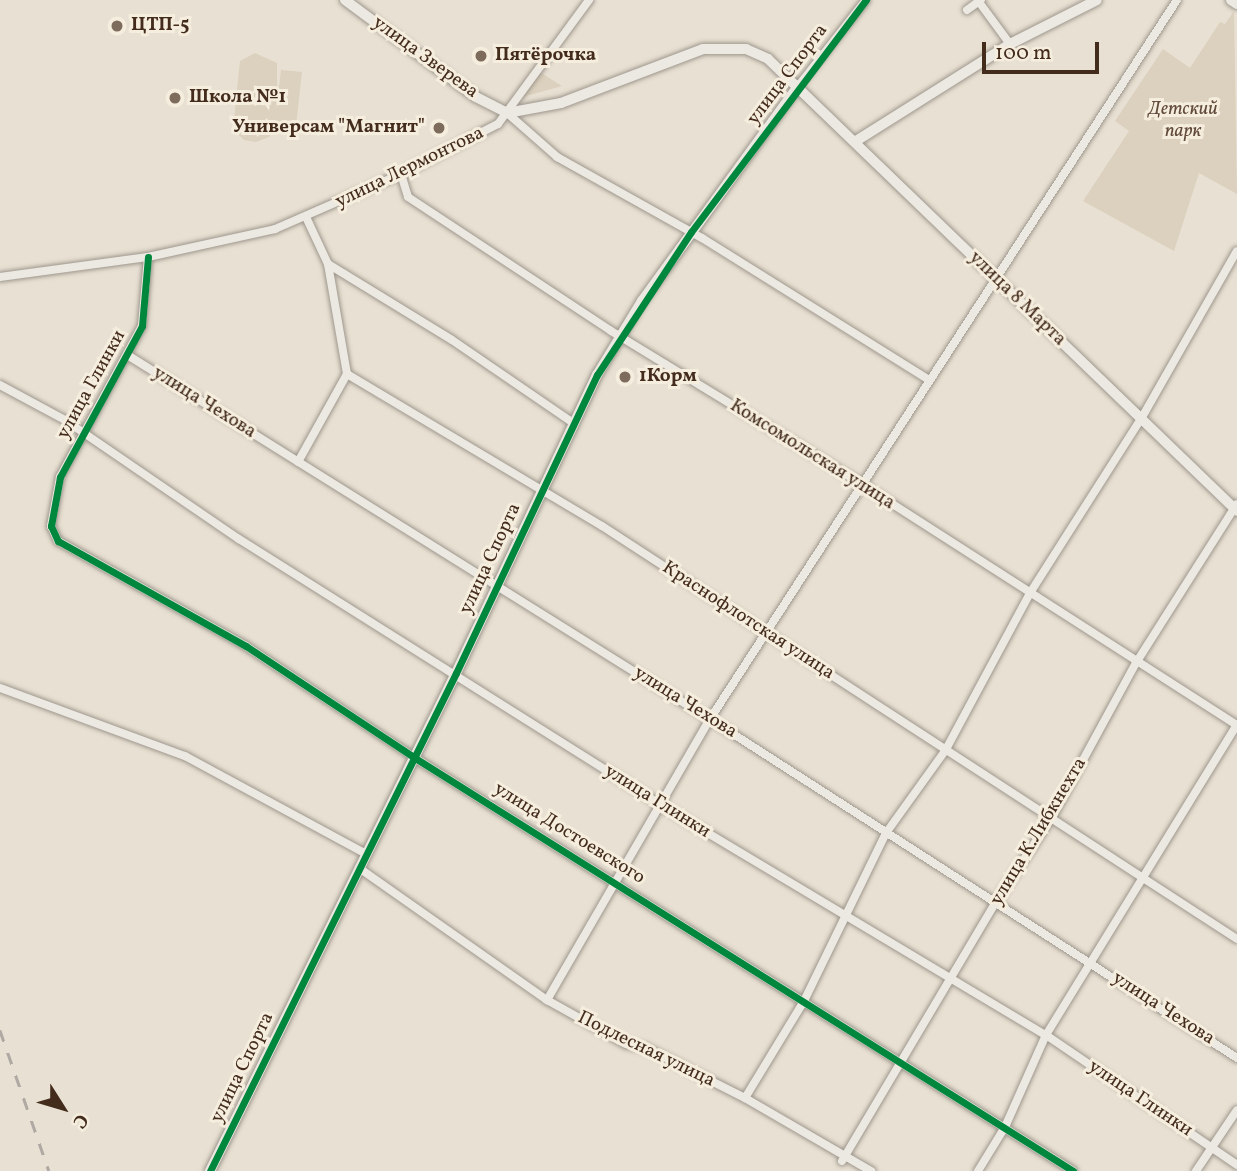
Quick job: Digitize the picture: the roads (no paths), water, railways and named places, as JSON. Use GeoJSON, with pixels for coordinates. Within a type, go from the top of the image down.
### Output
{"type":"FeatureCollection","features":[{"type":"Feature","properties":{"kind":"main road","name":"улица Зверева"},"geometry":{"type":"LineString","coordinates":[[345,0],[476,97],[507,113]]}},
{"type":"Feature","properties":{"kind":"main road"},"geometry":{"type":"LineString","coordinates":[[856,141],[1010,44],[1097,0]]}},
{"type":"Feature","properties":{"kind":"main road"},"geometry":{"type":"LineString","coordinates":[[1231,0],[1237,4]]}},
{"type":"Feature","properties":{"kind":"main road"},"geometry":{"type":"LineString","coordinates":[[507,113],[561,103],[682,55],[728,47],[768,59],[799,85]]}},
{"type":"Feature","properties":{"kind":"main road","name":"улица 8 Марта"},"geometry":{"type":"LineString","coordinates":[[799,85],[998,281],[1236,508]]}},
{"type":"Feature","properties":{"kind":"main road","name":"улица Спорта"},"geometry":{"type":"LineString","coordinates":[[210,1171],[415,758],[573,423],[619,336],[799,85]]}},
{"type":"Feature","properties":{"kind":"street","name":"улица Лермонтова"},"geometry":{"type":"LineString","coordinates":[[0,278],[148,257],[245,237],[306,217],[401,174],[486,133],[507,113],[589,0]]}},
{"type":"Feature","properties":{"kind":"street","name":"улица Спорта"},"geometry":{"type":"LineString","coordinates":[[799,85],[866,0]]}},
{"type":"Feature","properties":{"kind":"street"},"geometry":{"type":"LineString","coordinates":[[547,1000],[710,719],[863,485],[928,379],[998,281],[1177,0]]}},
{"type":"Feature","properties":{"kind":"street"},"geometry":{"type":"LineString","coordinates":[[967,9],[980,1],[1010,44]]}},
{"type":"Feature","properties":{"kind":"street"},"geometry":{"type":"LineString","coordinates":[[507,113],[557,157],[691,232],[928,379]]}},
{"type":"Feature","properties":{"kind":"street","name":"Комсомольская улица"},"geometry":{"type":"LineString","coordinates":[[401,174],[408,197],[619,336],[863,485],[1136,663],[1237,725]]}},
{"type":"Feature","properties":{"kind":"street"},"geometry":{"type":"LineString","coordinates":[[298,462],[347,374],[328,264],[306,217]]}},
{"type":"Feature","properties":{"kind":"street"},"geometry":{"type":"LineString","coordinates":[[745,1098],[804,1001],[848,916],[886,833],[945,751],[1030,593],[1141,419],[1237,251]]}},
{"type":"Feature","properties":{"kind":"street","name":"улица Глинки"},"geometry":{"type":"LineString","coordinates":[[51,526],[60,477],[80,434],[129,356],[148,304],[148,257]]}},
{"type":"Feature","properties":{"kind":"street"},"geometry":{"type":"LineString","coordinates":[[328,264],[452,340],[573,423]]}},
{"type":"Feature","properties":{"kind":"street","name":"улица Чехова"},"geometry":{"type":"LineString","coordinates":[[129,356],[710,719],[1089,960],[1237,1058]]}},
{"type":"Feature","properties":{"kind":"street","name":"Краснофлотская улица"},"geometry":{"type":"LineString","coordinates":[[347,374],[602,526],[945,751],[1147,877],[1237,939]]}},
{"type":"Feature","properties":{"kind":"street","name":"улица Глинки"},"geometry":{"type":"LineString","coordinates":[[0,385],[65,421],[80,434],[239,539],[456,673],[661,805],[1046,1035],[1237,1164]]}},
{"type":"Feature","properties":{"kind":"street","name":"улица К.Либкнехта"},"geometry":{"type":"LineString","coordinates":[[844,1158],[904,1062],[996,902],[1053,816],[1136,663],[1236,508]]}},
{"type":"Feature","properties":{"kind":"street","name":"улица Достоевского"},"geometry":{"type":"LineString","coordinates":[[51,526],[58,541],[246,646],[415,758],[615,880],[1073,1171]]}},
{"type":"Feature","properties":{"kind":"street"},"geometry":{"type":"LineString","coordinates":[[0,688],[185,756],[366,854]]}},
{"type":"Feature","properties":{"kind":"street"},"geometry":{"type":"LineString","coordinates":[[978,1171],[1004,1127],[1046,1035],[1089,960],[1147,877],[1237,725]]}},
{"type":"Feature","properties":{"kind":"street","name":"Подлесная улица"},"geometry":{"type":"LineString","coordinates":[[359,868],[547,1000],[626,1044],[646,1048],[745,1098],[844,1158],[871,1171]]}},
{"type":"Feature","properties":{"kind":"street"},"geometry":{"type":"LineString","coordinates":[[1196,1171],[1237,1110]]}},
{"type":"Feature","properties":{"kind":"railway"},"geometry":{"type":"LineString","coordinates":[[0,1030],[49,1171]]}},
{"type":"Feature","properties":{"kind":"place","name":"ЦТП-5"},"geometry":{"type":"Point","coordinates":[117,26]}},
{"type":"Feature","properties":{"kind":"place","name":"Пятёрочка"},"geometry":{"type":"Point","coordinates":[481,56]}},
{"type":"Feature","properties":{"kind":"place","name":"Школа №1"},"geometry":{"type":"Point","coordinates":[175,98]}},
{"type":"Feature","properties":{"kind":"place","name":"Универсам \"Магнит\""},"geometry":{"type":"Point","coordinates":[439,128]}},
{"type":"Feature","properties":{"kind":"place","name":"1Корм"},"geometry":{"type":"Point","coordinates":[625,377]}},
{"type":"Feature","properties":{"kind":"park label","name":"Детский парк"},"geometry":{"type":"Point","coordinates":[1183,121]}}]}
